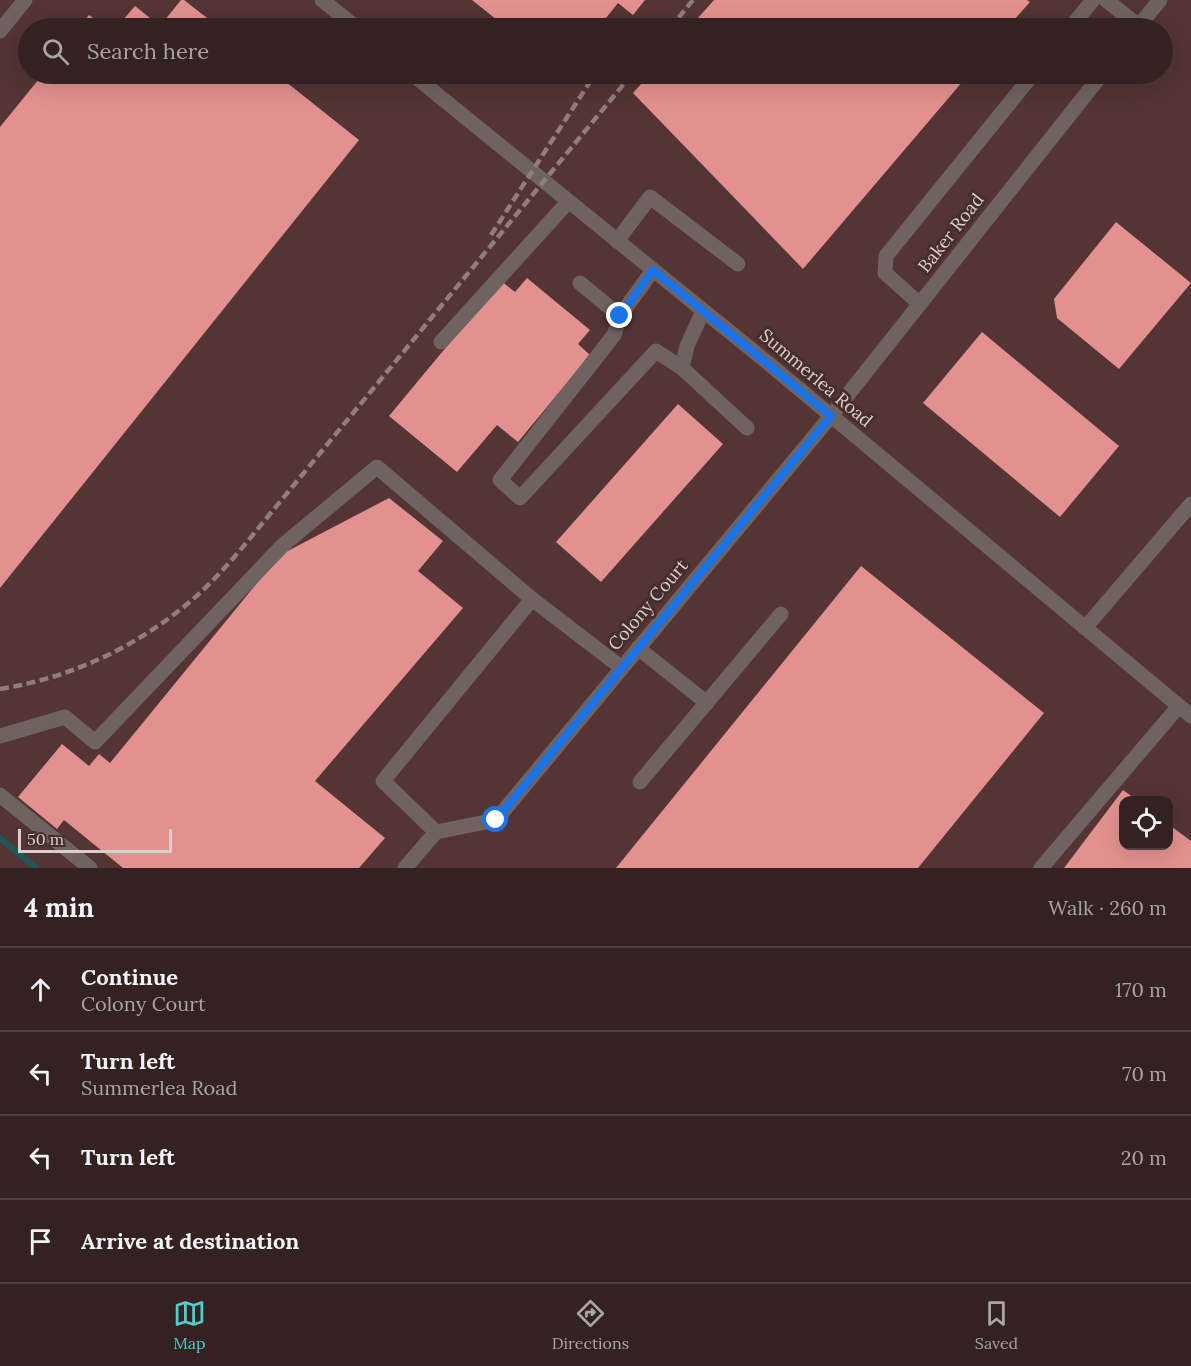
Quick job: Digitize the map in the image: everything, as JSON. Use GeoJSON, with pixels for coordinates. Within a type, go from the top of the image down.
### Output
{"type":"FeatureCollection","features":[{"type":"Feature","properties":{"kind":"street"},"geometry":{"type":"LineString","coordinates":[[0,31],[25,0]]}},
{"type":"Feature","properties":{"kind":"street"},"geometry":{"type":"LineString","coordinates":[[322,0],[344,18]]}},
{"type":"Feature","properties":{"kind":"street"},"geometry":{"type":"LineString","coordinates":[[1078,18],[1093,0]]}},
{"type":"Feature","properties":{"kind":"street"},"geometry":{"type":"LineString","coordinates":[[1106,0],[1127,18]]}},
{"type":"Feature","properties":{"kind":"street"},"geometry":{"type":"LineString","coordinates":[[1145,18],[1160,0]]}},
{"type":"Feature","properties":{"kind":"street","name":"Summerlea Road"},"geometry":{"type":"LineString","coordinates":[[424,84],[831,416],[1185,711]]}},
{"type":"Feature","properties":{"kind":"street"},"geometry":{"type":"LineString","coordinates":[[920,304],[885,273],[886,256],[1026,84]]}},
{"type":"Feature","properties":{"kind":"street","name":"Baker Road"},"geometry":{"type":"LineString","coordinates":[[831,416],[1094,84]]}},
{"type":"Feature","properties":{"kind":"street"},"geometry":{"type":"LineString","coordinates":[[617,241],[650,197],[738,264]]}},
{"type":"Feature","properties":{"kind":"street"},"geometry":{"type":"LineString","coordinates":[[441,342],[568,201]]}},
{"type":"Feature","properties":{"kind":"street"},"geometry":{"type":"LineString","coordinates":[[653,270],[620,316],[614,334],[500,480],[520,498],[656,351],[682,368],[747,428]]}},
{"type":"Feature","properties":{"kind":"street"},"geometry":{"type":"LineString","coordinates":[[580,283],[620,316]]}},
{"type":"Feature","properties":{"kind":"street"},"geometry":{"type":"LineString","coordinates":[[682,368],[687,346],[703,311]]}},
{"type":"Feature","properties":{"kind":"street","name":"Colony Court"},"geometry":{"type":"LineString","coordinates":[[436,832],[496,820],[831,416]]}},
{"type":"Feature","properties":{"kind":"street"},"geometry":{"type":"LineString","coordinates":[[0,736],[66,717],[94,742],[283,545],[377,467],[532,599],[622,668]]}},
{"type":"Feature","properties":{"kind":"street"},"geometry":{"type":"LineString","coordinates":[[1085,628],[1191,504]]}},
{"type":"Feature","properties":{"kind":"street"},"geometry":{"type":"LineString","coordinates":[[405,868],[436,832],[383,781],[532,599]]}},
{"type":"Feature","properties":{"kind":"street"},"geometry":{"type":"LineString","coordinates":[[640,782],[781,614]]}},
{"type":"Feature","properties":{"kind":"street"},"geometry":{"type":"LineString","coordinates":[[638,648],[707,703]]}},
{"type":"Feature","properties":{"kind":"street"},"geometry":{"type":"LineString","coordinates":[[1041,868],[1185,711]]}},
{"type":"Feature","properties":{"kind":"street"},"geometry":{"type":"LineString","coordinates":[[0,795],[90,868]]}},
{"type":"Feature","properties":{"kind":"shaded area"},"geometry":{"type":"Polygon","coordinates":[[[0,0],[1191,0],[1191,868],[0,868],[0,0]]]}},
{"type":"Feature","properties":{"kind":"building"},"geometry":{"type":"Polygon","coordinates":[[[181,0],[184,0],[207,18],[166,18],[181,0]]]}},
{"type":"Feature","properties":{"kind":"building"},"geometry":{"type":"Polygon","coordinates":[[[472,0],[645,0],[633,15],[618,3],[606,18],[494,18],[472,0]]]}},
{"type":"Feature","properties":{"kind":"building"},"geometry":{"type":"Polygon","coordinates":[[[714,0],[1027,0],[1030,2],[1016,18],[698,18],[714,0]]]}},
{"type":"Feature","properties":{"kind":"building"},"geometry":{"type":"Polygon","coordinates":[[[135,6],[150,18],[125,18],[135,6]]]}},
{"type":"Feature","properties":{"kind":"building"},"geometry":{"type":"Polygon","coordinates":[[[35,84],[289,84],[359,140],[0,588],[0,127],[35,84]]]}},
{"type":"Feature","properties":{"kind":"building"},"geometry":{"type":"Polygon","coordinates":[[[641,84],[960,84],[803,269],[633,93],[641,84]]]}},
{"type":"Feature","properties":{"kind":"building"},"geometry":{"type":"Polygon","coordinates":[[[1116,222],[1191,283],[1119,369],[1057,318],[1054,299],[1116,222]]]}},
{"type":"Feature","properties":{"kind":"building"},"geometry":{"type":"Polygon","coordinates":[[[527,278],[590,330],[578,344],[590,355],[518,442],[497,425],[457,472],[389,416],[501,281],[515,292],[527,278]]]}},
{"type":"Feature","properties":{"kind":"building"},"geometry":{"type":"Polygon","coordinates":[[[982,332],[1119,446],[1060,517],[923,403],[982,332]]]}},
{"type":"Feature","properties":{"kind":"building"},"geometry":{"type":"Polygon","coordinates":[[[678,404],[723,444],[601,582],[556,542],[678,404]]]}},
{"type":"Feature","properties":{"kind":"building"},"geometry":{"type":"Polygon","coordinates":[[[389,498],[443,541],[418,571],[463,608],[315,781],[385,838],[359,868],[123,868],[64,820],[57,829],[18,797],[62,744],[89,766],[99,754],[110,763],[280,555],[389,498]]]}},
{"type":"Feature","properties":{"kind":"building"},"geometry":{"type":"Polygon","coordinates":[[[861,566],[1044,713],[918,868],[616,868],[861,566]]]}},
{"type":"Feature","properties":{"kind":"building"},"geometry":{"type":"Polygon","coordinates":[[[1123,790],[1131,796],[1119,796],[1119,850],[1173,850],[1173,828],[1191,841],[1191,868],[1064,868],[1123,790]]]}},
{"type":"Feature","properties":{"kind":"waterway"},"geometry":{"type":"LineString","coordinates":[[0,838],[36,868]]}},
{"type":"Feature","properties":{"kind":"railway"},"geometry":{"type":"LineString","coordinates":[[678,18],[693,0]]}},
{"type":"Feature","properties":{"kind":"railway"},"geometry":{"type":"LineString","coordinates":[[491,235],[589,84]]}},
{"type":"Feature","properties":{"kind":"railway"},"geometry":{"type":"LineString","coordinates":[[0,689],[55,676],[108,655],[157,627],[201,592],[243,547],[624,84]]}},
{"type":"Feature","properties":{"kind":"route"},"geometry":{"type":"LineString","coordinates":[[496,820],[831,416],[653,270],[620,316]]}}]}
